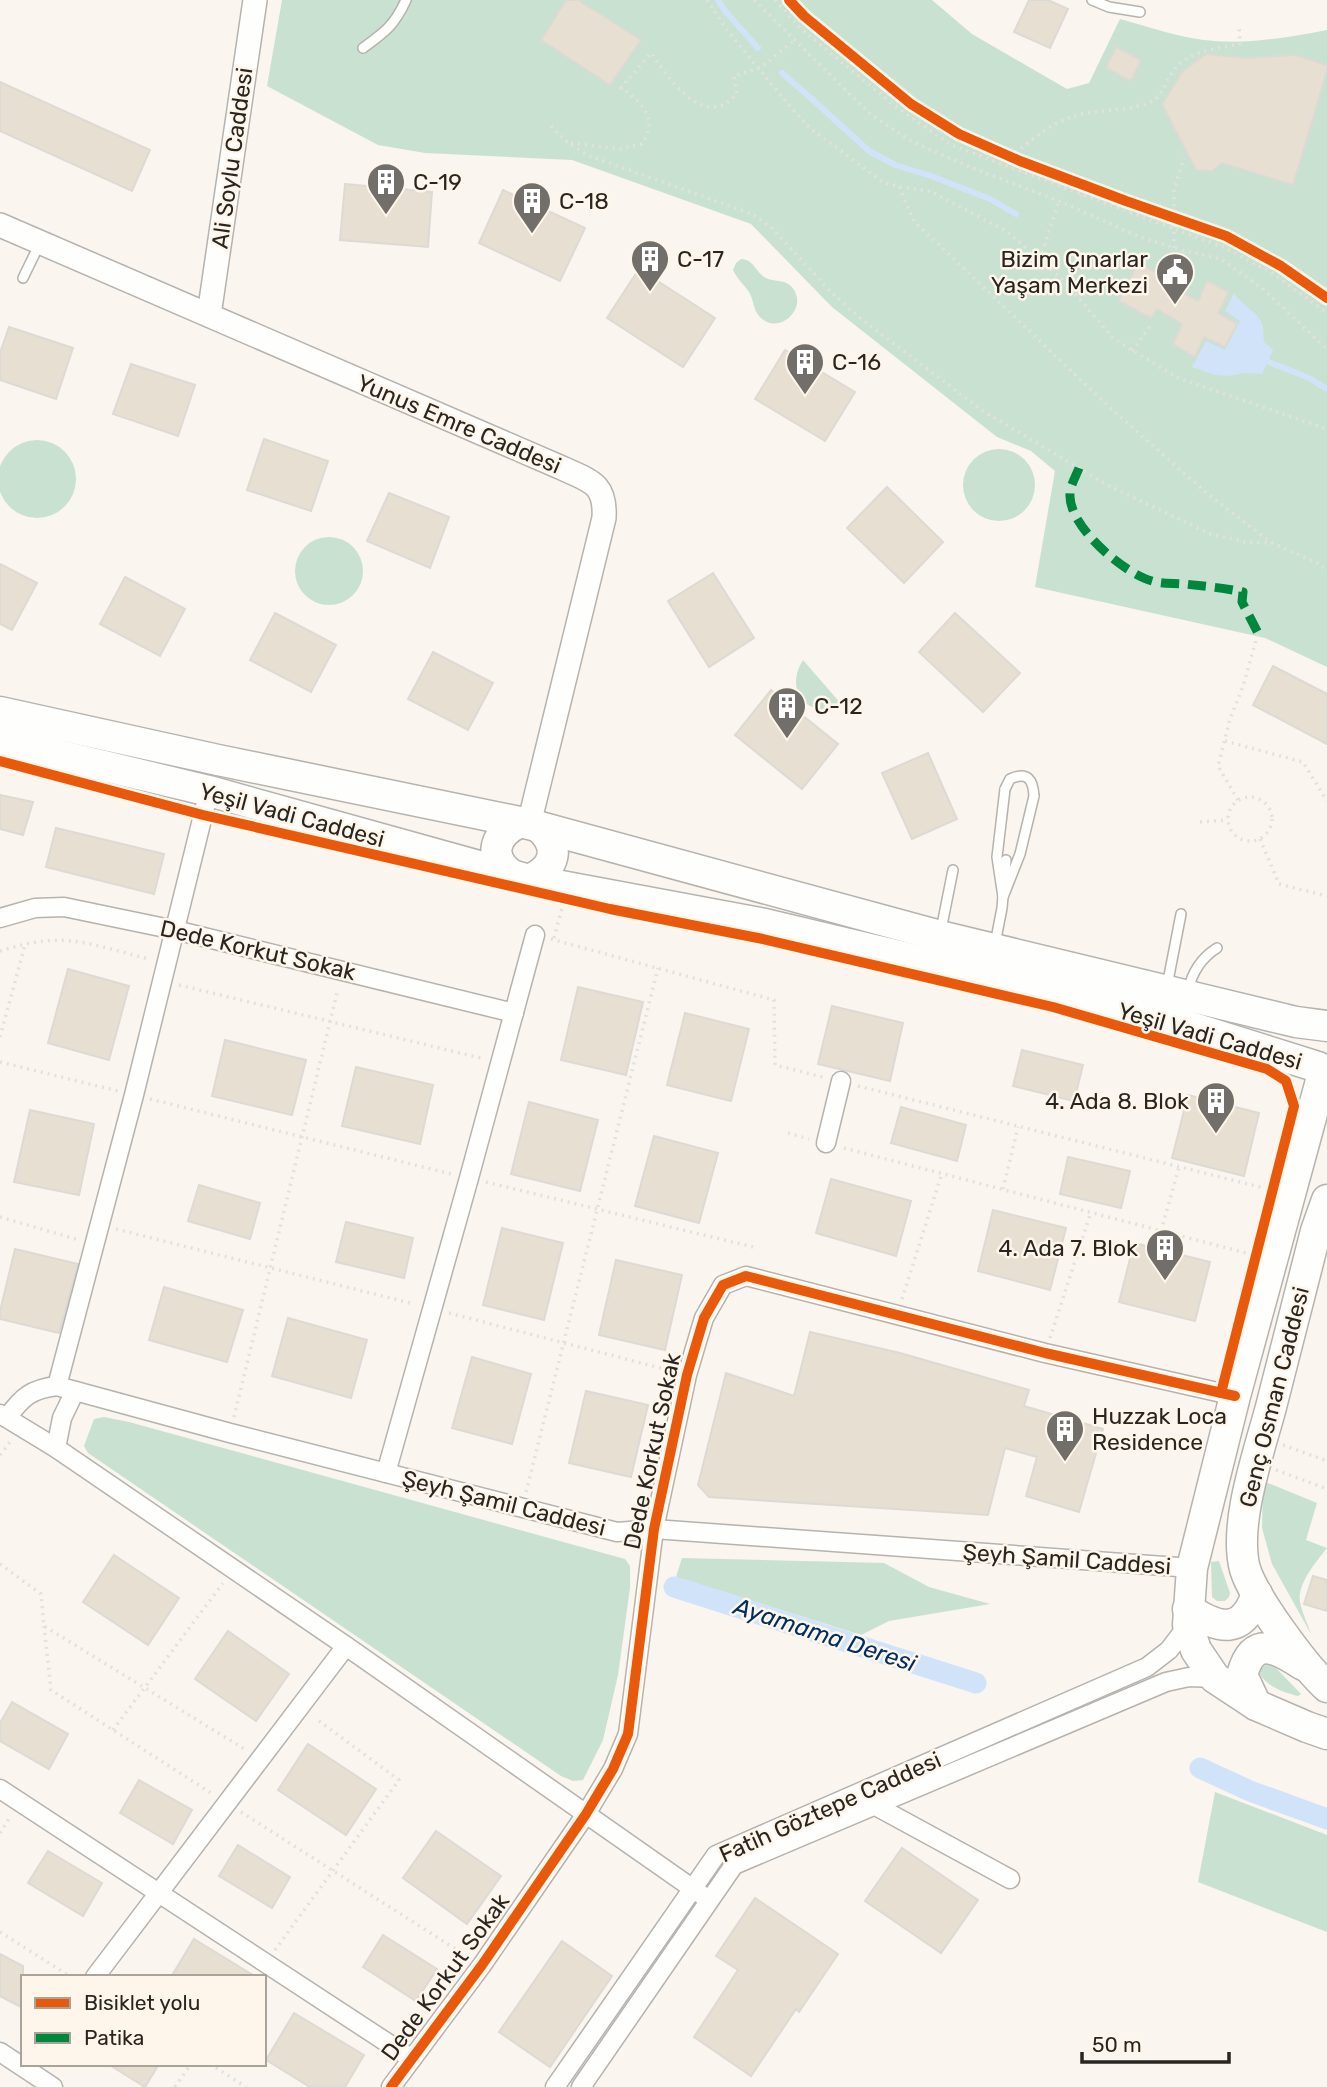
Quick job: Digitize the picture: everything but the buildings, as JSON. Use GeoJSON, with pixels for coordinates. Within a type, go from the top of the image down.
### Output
{"type":"FeatureCollection","features":[{"type":"Feature","properties":{"kind":"main road","name":"Yeşil Vadi Caddesi"},"geometry":{"type":"LineString","coordinates":[[0,712],[529,825],[994,950],[1296,1022],[1327,1026]]}},
{"type":"Feature","properties":{"kind":"main road","name":"Yeşil Vadi Caddesi"},"geometry":{"type":"LineString","coordinates":[[0,741],[209,791],[521,877],[765,924],[1168,1020],[1322,1076]]}},
{"type":"Feature","properties":{"kind":"main road"},"geometry":{"type":"LineString","coordinates":[[529,825],[550,838],[553,855],[546,871],[521,877],[499,863],[496,847],[503,832],[529,825]]}},
{"type":"Feature","properties":{"kind":"main road","name":"Genç Osman Caddesi"},"geometry":{"type":"LineString","coordinates":[[1188,1617],[1192,1568],[1235,1396],[1322,1076],[1318,1057],[1327,1038]]}},
{"type":"Feature","properties":{"kind":"main road","name":"Genç Osman Caddesi"},"geometry":{"type":"LineString","coordinates":[[1257,1594],[1245,1570],[1241,1543],[1242,1519],[1316,1231],[1327,1200]]}},
{"type":"Feature","properties":{"kind":"main road"},"geometry":{"type":"LineString","coordinates":[[1257,1594],[1251,1610],[1238,1622],[1224,1626],[1205,1619],[1188,1617],[1196,1650],[1215,1678],[1256,1704],[1327,1734]]}},
{"type":"Feature","properties":{"kind":"main road"},"geometry":{"type":"LineString","coordinates":[[1257,1594],[1318,1678]]}},
{"type":"Feature","properties":{"kind":"main road"},"geometry":{"type":"LineString","coordinates":[[1256,1704],[1242,1675],[1246,1660],[1257,1650],[1267,1647],[1280,1650],[1318,1678]]}},
{"type":"Feature","properties":{"kind":"street","name":"Ali Soylu Caddesi"},"geometry":{"type":"LineString","coordinates":[[209,315],[255,0]]}},
{"type":"Feature","properties":{"kind":"street","name":"Yunus Emre Caddesi"},"geometry":{"type":"LineString","coordinates":[[0,225],[596,485],[603,494],[604,518],[529,825]]}},
{"type":"Feature","properties":{"kind":"street"},"geometry":{"type":"LineString","coordinates":[[209,791],[101,1225],[57,1386],[30,1392],[4,1416],[56,1448],[234,1569],[709,1900]]}},
{"type":"Feature","properties":{"kind":"street","name":"Dede Korkut Sokak"},"geometry":{"type":"LineString","coordinates":[[0,918],[35,908],[64,907],[175,930],[514,1013]]}},
{"type":"Feature","properties":{"kind":"street"},"geometry":{"type":"LineString","coordinates":[[386,1473],[535,935]]}},
{"type":"Feature","properties":{"kind":"street"},"geometry":{"type":"LineString","coordinates":[[826,1143],[841,1081]]}},
{"type":"Feature","properties":{"kind":"street","name":"Dede Korkut Sokak"},"geometry":{"type":"LineString","coordinates":[[391,2087],[482,1965],[586,1814],[613,1769],[628,1734],[654,1530],[687,1375],[704,1318],[723,1285],[746,1276],[1045,1353],[1235,1396]]}},
{"type":"Feature","properties":{"kind":"street","name":"Şeyh Şamil Caddesi"},"geometry":{"type":"LineString","coordinates":[[57,1386],[617,1532],[654,1530],[1192,1568]]}},
{"type":"Feature","properties":{"kind":"street"},"geometry":{"type":"LineString","coordinates":[[56,1448],[62,1418],[75,1391]]}},
{"type":"Feature","properties":{"kind":"street","name":"Fatih Göztepe Caddesi"},"geometry":{"type":"LineString","coordinates":[[581,2087],[734,1865],[870,1797],[1147,1667],[1169,1650],[1188,1617]]}},
{"type":"Feature","properties":{"kind":"street"},"geometry":{"type":"LineString","coordinates":[[97,1975],[346,1646]]}},
{"type":"Feature","properties":{"kind":"street","name":"Fatih Göztepe Caddesi"},"geometry":{"type":"LineString","coordinates":[[555,2087],[716,1855],[1166,1682],[1189,1677],[1215,1678]]}},
{"type":"Feature","properties":{"kind":"street"},"geometry":{"type":"LineString","coordinates":[[0,1789],[412,2059]]}},
{"type":"Feature","properties":{"kind":"street"},"geometry":{"type":"LineString","coordinates":[[870,1797],[1010,1879]]}},
{"type":"Feature","properties":{"kind":"street"},"geometry":{"type":"LineString","coordinates":[[0,2052],[21,2063]]}},
{"type":"Feature","properties":{"kind":"street"},"geometry":{"type":"LineString","coordinates":[[28,2067],[53,2087]]}},
{"type":"Feature","properties":{"kind":"lane"},"geometry":{"type":"LineString","coordinates":[[363,48],[388,29],[399,15],[405,0]]}},
{"type":"Feature","properties":{"kind":"lane"},"geometry":{"type":"LineString","coordinates":[[1092,0],[1109,7],[1140,12]]}},
{"type":"Feature","properties":{"kind":"lane"},"geometry":{"type":"LineString","coordinates":[[23,278],[40,243]]}},
{"type":"Feature","properties":{"kind":"lane"},"geometry":{"type":"LineString","coordinates":[[1021,776],[1028,778],[1033,784],[1034,796],[1020,854],[1003,897],[997,857],[1005,789],[1010,779],[1021,776]]}},
{"type":"Feature","properties":{"kind":"lane"},"geometry":{"type":"LineString","coordinates":[[994,950],[1006,860]]}},
{"type":"Feature","properties":{"kind":"lane"},"geometry":{"type":"LineString","coordinates":[[940,936],[953,870]]}},
{"type":"Feature","properties":{"kind":"lane"},"geometry":{"type":"LineString","coordinates":[[1176,993],[1181,914]]}},
{"type":"Feature","properties":{"kind":"lane"},"geometry":{"type":"LineString","coordinates":[[1176,993],[1191,978],[1197,965],[1217,948]]}},
{"type":"Feature","properties":{"kind":"path"},"geometry":{"type":"LineString","coordinates":[[707,0],[727,30],[810,128],[874,176],[899,187],[930,191],[1006,231],[1063,280],[1114,339],[1178,378],[1327,429]]}},
{"type":"Feature","properties":{"kind":"path"},"geometry":{"type":"LineString","coordinates":[[754,0],[870,114],[911,141],[965,166],[1059,201],[1140,237],[1221,260],[1262,288],[1327,349]]}},
{"type":"Feature","properties":{"kind":"path"},"geometry":{"type":"LineString","coordinates":[[775,0],[800,28],[895,106],[951,145],[1173,222],[1226,236],[1299,279]]}},
{"type":"Feature","properties":{"kind":"path"},"geometry":{"type":"LineString","coordinates":[[789,0],[804,16]]}},
{"type":"Feature","properties":{"kind":"path"},"geometry":{"type":"LineString","coordinates":[[1010,157],[1039,134],[1073,116],[1140,107],[1154,100],[1173,71],[1185,60],[1202,51],[1240,44],[1239,25]]}},
{"type":"Feature","properties":{"kind":"path"},"geometry":{"type":"LineString","coordinates":[[567,142],[619,149],[642,144],[649,135],[649,121],[636,98],[621,88],[651,53],[674,85],[692,100],[708,106],[723,105],[737,94],[734,76],[760,68],[795,40]]}},
{"type":"Feature","properties":{"kind":"path"},"geometry":{"type":"LineString","coordinates":[[847,51],[911,104],[930,116]]}},
{"type":"Feature","properties":{"kind":"path"},"geometry":{"type":"LineString","coordinates":[[551,126],[567,142],[587,155],[752,214],[773,229],[856,315],[983,411],[1107,485],[1211,534],[1245,542],[1272,543]]}},
{"type":"Feature","properties":{"kind":"path"},"geometry":{"type":"LineString","coordinates":[[989,147],[1173,222],[1272,273],[1327,313]]}},
{"type":"Feature","properties":{"kind":"path"},"geometry":{"type":"LineString","coordinates":[[1174,248],[1174,190],[1184,158]]}},
{"type":"Feature","properties":{"kind":"path"},"geometry":{"type":"LineString","coordinates":[[899,187],[914,221],[1088,388],[1209,495],[1272,543],[1327,570]]}},
{"type":"Feature","properties":{"kind":"path"},"geometry":{"type":"LineString","coordinates":[[1040,258],[1059,201]]}},
{"type":"Feature","properties":{"kind":"path"},"geometry":{"type":"LineString","coordinates":[[1177,273],[1185,251]]}},
{"type":"Feature","properties":{"kind":"path"},"geometry":{"type":"LineString","coordinates":[[1132,351],[1150,326]]}},
{"type":"Feature","properties":{"kind":"path"},"geometry":{"type":"LineString","coordinates":[[1238,800],[1218,766],[1258,633]]}},
{"type":"Feature","properties":{"kind":"path"},"geometry":{"type":"LineString","coordinates":[[1225,741],[1303,762],[1327,801]]}},
{"type":"Feature","properties":{"kind":"path"},"geometry":{"type":"LineString","coordinates":[[1252,797],[1266,803],[1272,816],[1269,829],[1260,839],[1246,841],[1240,839],[1230,828],[1228,820],[1232,806],[1238,800],[1252,797]]}},
{"type":"Feature","properties":{"kind":"path"},"geometry":{"type":"LineString","coordinates":[[1200,822],[1228,820]]}},
{"type":"Feature","properties":{"kind":"path"},"geometry":{"type":"LineString","coordinates":[[1260,839],[1279,884],[1327,896]]}},
{"type":"Feature","properties":{"kind":"path"},"geometry":{"type":"LineString","coordinates":[[554,940],[569,900]]}},
{"type":"Feature","properties":{"kind":"path"},"geometry":{"type":"LineString","coordinates":[[535,935],[774,1000],[775,1065],[1274,1190]]}},
{"type":"Feature","properties":{"kind":"path"},"geometry":{"type":"LineString","coordinates":[[0,951],[53,940],[73,941],[164,972],[330,1022],[500,1063]]}},
{"type":"Feature","properties":{"kind":"path"},"geometry":{"type":"LineString","coordinates":[[0,1037],[26,944]]}},
{"type":"Feature","properties":{"kind":"path"},"geometry":{"type":"LineString","coordinates":[[522,1508],[658,968]]}},
{"type":"Feature","properties":{"kind":"path"},"geometry":{"type":"LineString","coordinates":[[230,1433],[343,970]]}},
{"type":"Feature","properties":{"kind":"path"},"geometry":{"type":"LineString","coordinates":[[0,1062],[753,1247]]}},
{"type":"Feature","properties":{"kind":"path"},"geometry":{"type":"LineString","coordinates":[[1003,1189],[1018,1126]]}},
{"type":"Feature","properties":{"kind":"path"},"geometry":{"type":"LineString","coordinates":[[788,1133],[1257,1256]]}},
{"type":"Feature","properties":{"kind":"path"},"geometry":{"type":"LineString","coordinates":[[1161,1231],[1179,1167]]}},
{"type":"Feature","properties":{"kind":"path"},"geometry":{"type":"LineString","coordinates":[[897,1315],[942,1173]]}},
{"type":"Feature","properties":{"kind":"path"},"geometry":{"type":"LineString","coordinates":[[1270,1203],[1277,1178]]}},
{"type":"Feature","properties":{"kind":"path"},"geometry":{"type":"LineString","coordinates":[[1045,1353],[1091,1212]]}},
{"type":"Feature","properties":{"kind":"path"},"geometry":{"type":"LineString","coordinates":[[0,1217],[95,1245]]}},
{"type":"Feature","properties":{"kind":"path"},"geometry":{"type":"LineString","coordinates":[[101,1225],[687,1375]]}},
{"type":"Feature","properties":{"kind":"path"},"geometry":{"type":"LineString","coordinates":[[1254,1268],[1260,1243]]}},
{"type":"Feature","properties":{"kind":"path"},"geometry":{"type":"LineString","coordinates":[[1298,1451],[1327,1461]]}},
{"type":"Feature","properties":{"kind":"path"},"geometry":{"type":"LineString","coordinates":[[1270,1468],[1327,1489]]}},
{"type":"Feature","properties":{"kind":"path"},"geometry":{"type":"LineString","coordinates":[[0,1564],[41,1594],[44,1626],[260,1759]]}},
{"type":"Feature","properties":{"kind":"path"},"geometry":{"type":"LineString","coordinates":[[113,1730],[234,1569]]}},
{"type":"Feature","properties":{"kind":"path"},"geometry":{"type":"LineString","coordinates":[[265,1963],[399,1780],[299,1707]]}},
{"type":"Feature","properties":{"kind":"path"},"geometry":{"type":"LineString","coordinates":[[0,1932],[68,1975]]}},
{"type":"Feature","properties":{"kind":"path"},"geometry":{"type":"LineString","coordinates":[[175,2087],[190,2066]]}},
{"type":"Feature","properties":{"kind":"path"},"geometry":{"type":"LineString","coordinates":[[213,2066],[246,2087]]}},
{"type":"Feature","properties":{"kind":"green space"},"geometry":{"type":"Polygon","coordinates":[[[282,0],[932,0],[972,34],[1067,89],[1089,83],[1120,19],[1178,35],[1228,42],[1257,41],[1327,30],[1327,667],[1265,638],[1035,587],[1055,471],[1031,451],[997,437],[832,307],[751,224],[572,160],[425,153],[378,145],[267,86],[282,0]]]}},
{"type":"Feature","properties":{"kind":"green space"},"geometry":{"type":"Polygon","coordinates":[[[741,259],[752,264],[766,278],[791,286],[797,303],[790,317],[775,324],[759,316],[749,292],[733,270],[741,259]]]}},
{"type":"Feature","properties":{"kind":"green space"},"geometry":{"type":"Polygon","coordinates":[[[29,440],[45,440],[59,446],[70,457],[76,471],[76,487],[70,501],[59,512],[45,518],[29,518],[15,512],[4,501],[-1,489],[-1,469],[4,457],[15,446],[29,440]]]}},
{"type":"Feature","properties":{"kind":"green space"},"geometry":{"type":"Polygon","coordinates":[[[999,449],[1019,455],[1029,465],[1035,485],[1029,505],[1019,515],[999,521],[979,515],[969,505],[963,485],[969,465],[979,455],[999,449]]]}},
{"type":"Feature","properties":{"kind":"green space"},"geometry":{"type":"Polygon","coordinates":[[[329,537],[342,540],[353,547],[360,558],[363,571],[360,584],[353,595],[342,602],[329,605],[316,602],[305,595],[298,584],[295,571],[298,558],[305,547],[316,540],[329,537]]]}},
{"type":"Feature","properties":{"kind":"green space"},"geometry":{"type":"Polygon","coordinates":[[[803,660],[842,705],[819,709],[803,700],[796,682],[803,660]]]}},
{"type":"Feature","properties":{"kind":"green space"},"geometry":{"type":"Polygon","coordinates":[[[104,1417],[625,1559],[630,1566],[630,1588],[618,1675],[603,1740],[583,1780],[573,1781],[561,1776],[88,1453],[84,1446],[94,1419],[104,1417]]]}},
{"type":"Feature","properties":{"kind":"green space"},"geometry":{"type":"Polygon","coordinates":[[[1263,1481],[1317,1503],[1306,1540],[1327,1548],[1308,1574],[1300,1595],[1311,1634],[1272,1564],[1262,1528],[1263,1481]]]}},
{"type":"Feature","properties":{"kind":"green space"},"geometry":{"type":"Polygon","coordinates":[[[682,1558],[884,1563],[929,1587],[990,1604],[889,1621],[861,1635],[676,1577],[682,1558]]]}},
{"type":"Feature","properties":{"kind":"green space"},"geometry":{"type":"Polygon","coordinates":[[[1219,1561],[1230,1593],[1225,1601],[1217,1601],[1212,1597],[1211,1562],[1219,1561]]]}},
{"type":"Feature","properties":{"kind":"green space"},"geometry":{"type":"Polygon","coordinates":[[[1266,1665],[1274,1666],[1301,1694],[1298,1696],[1269,1684],[1258,1670],[1266,1665]]]}},
{"type":"Feature","properties":{"kind":"green space"},"geometry":{"type":"Polygon","coordinates":[[[1215,1792],[1327,1835],[1327,1932],[1198,1882],[1215,1792]]]}},
{"type":"Feature","properties":{"kind":"water"},"geometry":{"type":"Polygon","coordinates":[[[1234,293],[1260,320],[1264,342],[1273,350],[1262,374],[1215,375],[1192,367],[1206,341],[1225,350],[1240,321],[1225,311],[1234,293]]]}},
{"type":"Feature","properties":{"kind":"waterway"},"geometry":{"type":"LineString","coordinates":[[718,0],[758,48]]}},
{"type":"Feature","properties":{"kind":"waterway"},"geometry":{"type":"LineString","coordinates":[[782,73],[869,151],[895,165],[990,199],[1016,214]]}},
{"type":"Feature","properties":{"kind":"waterway"},"geometry":{"type":"LineString","coordinates":[[1269,362],[1309,378],[1327,389]]}},
{"type":"Feature","properties":{"kind":"waterway","name":"Ayamama Deresi"},"geometry":{"type":"LineString","coordinates":[[674,1587],[976,1683]]}},
{"type":"Feature","properties":{"kind":"waterway","name":"Ayamama Deresi"},"geometry":{"type":"LineString","coordinates":[[1200,1768],[1250,1791],[1327,1819]]}},
{"type":"Feature","properties":{"kind":"marked path"},"geometry":{"type":"LineString","coordinates":[[1079,468],[1070,491],[1072,507],[1078,520],[1099,546],[1127,569],[1152,581],[1243,592],[1242,602],[1258,633]]}},
{"type":"Feature","properties":{"kind":"cycle path"},"geometry":{"type":"LineString","coordinates":[[789,0],[804,16],[911,104],[959,134],[1020,161],[1226,236],[1281,266],[1327,298]]}},
{"type":"Feature","properties":{"kind":"cycle path"},"geometry":{"type":"LineString","coordinates":[[0,761],[203,815],[610,909],[763,939],[1053,1007],[1267,1069],[1286,1081],[1294,1106],[1221,1393]]}},
{"type":"Feature","properties":{"kind":"cycle path"},"geometry":{"type":"LineString","coordinates":[[391,2087],[482,1965],[586,1814],[613,1769],[628,1734],[654,1529],[687,1375],[704,1318],[723,1285],[746,1276],[1045,1353],[1235,1396]]}},
{"type":"Feature","properties":{"kind":"place","name":"C-19"},"geometry":{"type":"Point","coordinates":[386,216]}},
{"type":"Feature","properties":{"kind":"place","name":"C-18"},"geometry":{"type":"Point","coordinates":[532,235]}},
{"type":"Feature","properties":{"kind":"place","name":"C-17"},"geometry":{"type":"Point","coordinates":[650,293]}},
{"type":"Feature","properties":{"kind":"place","name":"Bizim Çınarlar Yaşam Merkezi"},"geometry":{"type":"Point","coordinates":[1175,306]}},
{"type":"Feature","properties":{"kind":"place","name":"C-16"},"geometry":{"type":"Point","coordinates":[805,396]}},
{"type":"Feature","properties":{"kind":"place","name":"C-12"},"geometry":{"type":"Point","coordinates":[787,740]}},
{"type":"Feature","properties":{"kind":"place","name":"4. Ada 8. Blok"},"geometry":{"type":"Point","coordinates":[1216,1135]}},
{"type":"Feature","properties":{"kind":"place","name":"4. Ada 7. Blok"},"geometry":{"type":"Point","coordinates":[1165,1282]}},
{"type":"Feature","properties":{"kind":"place","name":"Huzzak Loca Residence"},"geometry":{"type":"Point","coordinates":[1065,1463]}}]}
